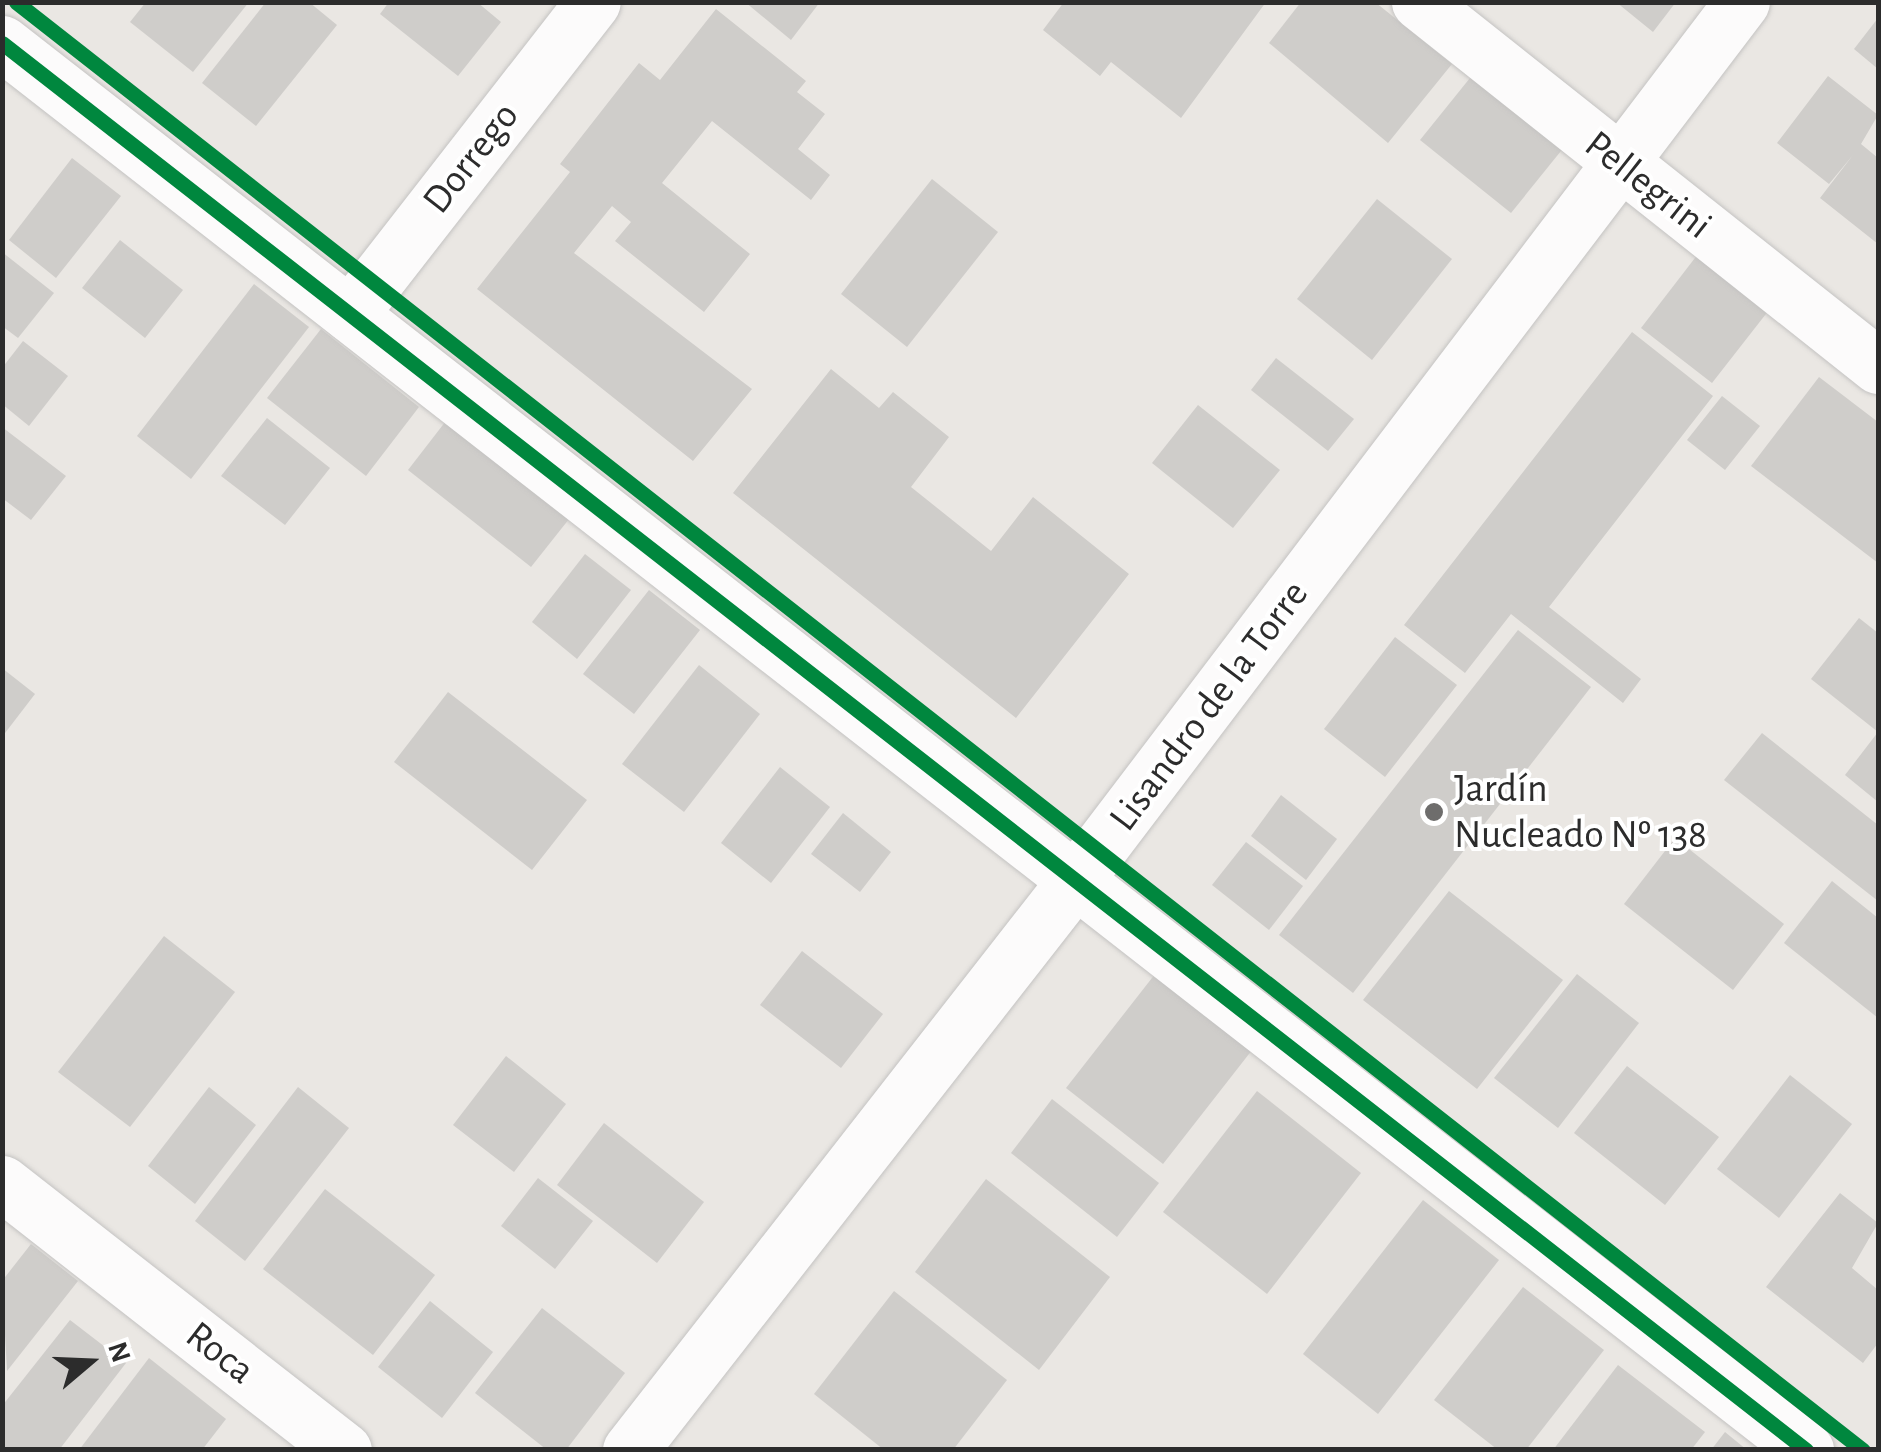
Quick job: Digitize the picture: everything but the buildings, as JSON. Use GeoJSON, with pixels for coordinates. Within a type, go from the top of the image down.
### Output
{"type":"FeatureCollection","features":[{"type":"Feature","properties":{"kind":"street","name":"Dorrego"},"geometry":{"type":"LineString","coordinates":[[350,314],[593,2]]}},
{"type":"Feature","properties":{"kind":"street","name":"Pellegrini"},"geometry":{"type":"LineString","coordinates":[[1418,2],[1878,366]]}},
{"type":"Feature","properties":{"kind":"street","name":"Lisandro de la Torre"},"geometry":{"type":"LineString","coordinates":[[630,1450],[1076,879],[1622,166],[1742,2]]}},
{"type":"Feature","properties":{"kind":"street"},"geometry":{"type":"LineString","coordinates":[[2,43],[1806,1450]]}},
{"type":"Feature","properties":{"kind":"street","name":"Roca"},"geometry":{"type":"LineString","coordinates":[[2,1183],[344,1450]]}},
{"type":"Feature","properties":{"kind":"cycle path"},"geometry":{"type":"LineString","coordinates":[[16,2],[1863,1450]]}},
{"type":"Feature","properties":{"kind":"cycle path"},"geometry":{"type":"LineString","coordinates":[[2,43],[1806,1450]]}},
{"type":"Feature","properties":{"kind":"place","name":"Jardín Nucleado Nº 138"},"geometry":{"type":"Point","coordinates":[1434,812]}}]}
